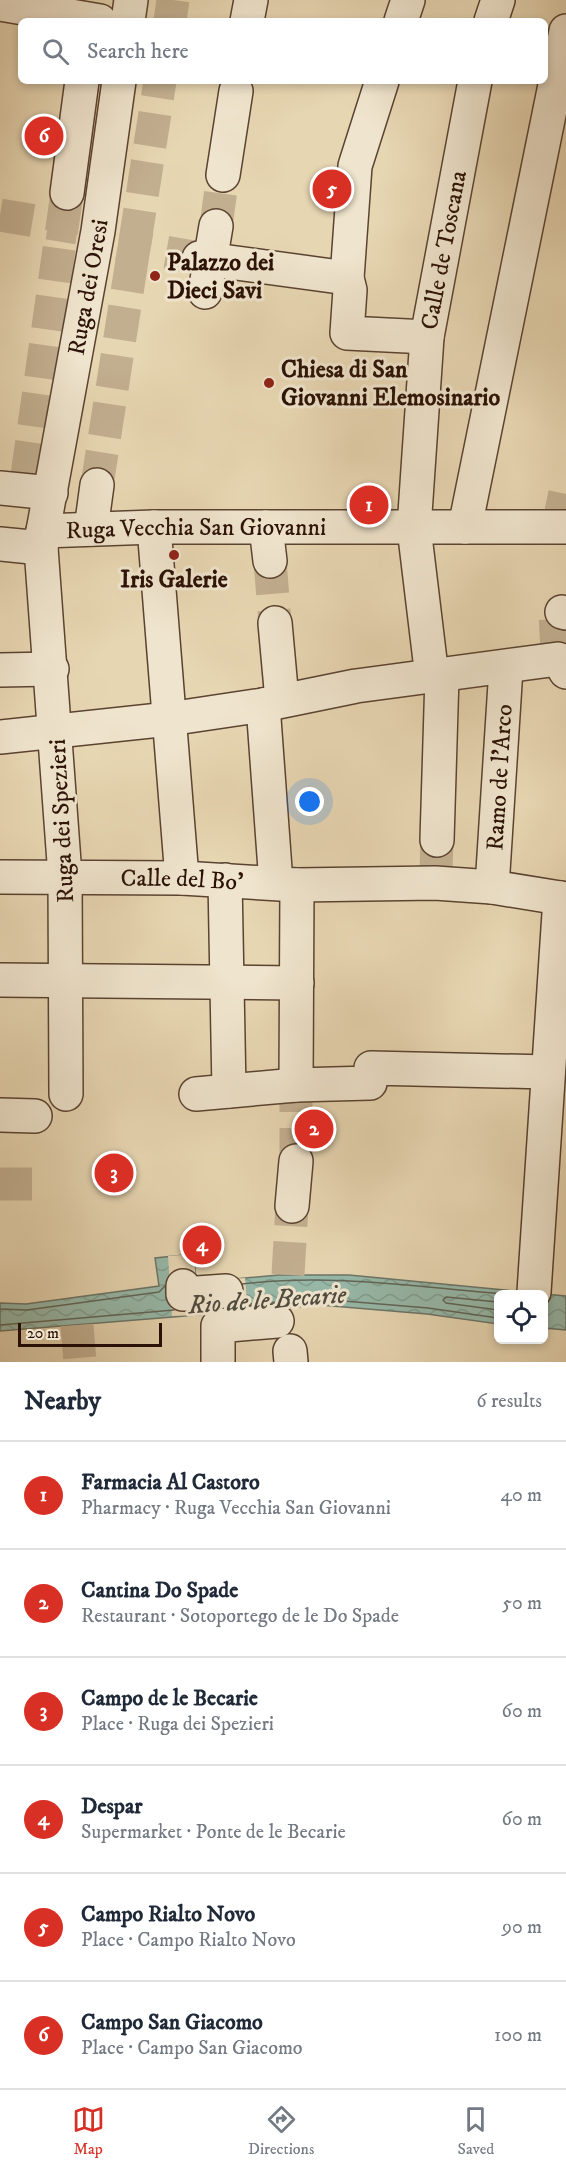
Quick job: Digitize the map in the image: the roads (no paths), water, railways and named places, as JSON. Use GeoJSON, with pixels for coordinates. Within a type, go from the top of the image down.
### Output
{"type":"FeatureCollection","features":[{"type":"Feature","properties":{"kind":"street"},"geometry":{"type":"LineString","coordinates":[[128,18],[130,0]]}},
{"type":"Feature","properties":{"kind":"street"},"geometry":{"type":"LineString","coordinates":[[248,18],[251,0]]}},
{"type":"Feature","properties":{"kind":"street"},"geometry":{"type":"LineString","coordinates":[[402,18],[408,0]]}},
{"type":"Feature","properties":{"kind":"street"},"geometry":{"type":"LineString","coordinates":[[492,18],[498,0]]}},
{"type":"Feature","properties":{"kind":"street"},"geometry":{"type":"LineString","coordinates":[[0,4],[81,18]]}},
{"type":"Feature","properties":{"kind":"street"},"geometry":{"type":"LineString","coordinates":[[465,527],[566,31]]}},
{"type":"Feature","properties":{"kind":"street"},"geometry":{"type":"LineString","coordinates":[[68,193],[82,84]]}},
{"type":"Feature","properties":{"kind":"street","name":"Ruga dei Oresi"},"geometry":{"type":"LineString","coordinates":[[25,487],[98,236],[119,84]]}},
{"type":"Feature","properties":{"kind":"street"},"geometry":{"type":"LineString","coordinates":[[381,84],[355,165],[347,333],[427,337]]}},
{"type":"Feature","properties":{"kind":"street","name":"Calle de Toscana"},"geometry":{"type":"LineString","coordinates":[[436,864],[437,677],[414,528],[427,337],[474,84]]}},
{"type":"Feature","properties":{"kind":"street"},"geometry":{"type":"LineString","coordinates":[[223,175],[236,91]]}},
{"type":"Feature","properties":{"kind":"street"},"geometry":{"type":"LineString","coordinates":[[205,292],[205,258],[216,226]]}},
{"type":"Feature","properties":{"kind":"street"},"geometry":{"type":"LineString","coordinates":[[205,258],[348,284]]}},
{"type":"Feature","properties":{"kind":"street"},"geometry":{"type":"LineString","coordinates":[[91,529],[97,485]]}},
{"type":"Feature","properties":{"kind":"street","name":"Ruga Vecchia San Giovanni"},"geometry":{"type":"LineString","coordinates":[[25,487],[42,539],[91,529],[154,527],[566,527]]}},
{"type":"Feature","properties":{"kind":"street"},"geometry":{"type":"LineString","coordinates":[[154,527],[182,878]]}},
{"type":"Feature","properties":{"kind":"street"},"geometry":{"type":"LineString","coordinates":[[266,527],[270,561]]}},
{"type":"Feature","properties":{"kind":"street"},"geometry":{"type":"LineString","coordinates":[[0,544],[42,539]]}},
{"type":"Feature","properties":{"kind":"street","name":"Ruga dei Spezieri"},"geometry":{"type":"LineString","coordinates":[[42,539],[65,876],[68,979],[66,1094]]}},
{"type":"Feature","properties":{"kind":"street"},"geometry":{"type":"LineString","coordinates":[[275,623],[272,703],[286,884],[297,983],[296,1085]]}},
{"type":"Feature","properties":{"kind":"street"},"geometry":{"type":"LineString","coordinates":[[0,737],[56,733],[169,719],[272,703],[356,686],[560,661]]}},
{"type":"Feature","properties":{"kind":"street","name":"Ramo de l'Arco"},"geometry":{"type":"LineString","coordinates":[[492,887],[506,668]]}},
{"type":"Feature","properties":{"kind":"street"},"geometry":{"type":"LineString","coordinates":[[0,670],[52,669]]}},
{"type":"Feature","properties":{"kind":"street","name":"Calle del Bo'"},"geometry":{"type":"LineString","coordinates":[[0,869],[65,876],[182,878],[286,884],[436,864],[492,887],[563,899]]}},
{"type":"Feature","properties":{"kind":"street"},"geometry":{"type":"LineString","coordinates":[[225,880],[229,1091]]}},
{"type":"Feature","properties":{"kind":"street"},"geometry":{"type":"LineString","coordinates":[[534,1290],[554,1065],[563,899]]}},
{"type":"Feature","properties":{"kind":"street"},"geometry":{"type":"LineString","coordinates":[[0,980],[297,983]]}},
{"type":"Feature","properties":{"kind":"street"},"geometry":{"type":"LineString","coordinates":[[196,1094],[296,1085],[370,1083],[371,1068],[554,1065]]}},
{"type":"Feature","properties":{"kind":"street"},"geometry":{"type":"LineString","coordinates":[[0,1115],[35,1116]]}},
{"type":"Feature","properties":{"kind":"street"},"geometry":{"type":"LineString","coordinates":[[292,1206],[296,1161]]}},
{"type":"Feature","properties":{"kind":"street"},"geometry":{"type":"LineString","coordinates":[[183,1286],[183,1294],[226,1291]]}},
{"type":"Feature","properties":{"kind":"street"},"geometry":{"type":"LineString","coordinates":[[218,1362],[218,1326],[277,1321]]}},
{"type":"Feature","properties":{"kind":"water","name":"Rio de le Becarie"},"geometry":{"type":"Polygon","coordinates":[[[194,1254],[196,1281],[203,1282],[279,1275],[349,1275],[504,1290],[494,1290],[494,1323],[427,1314],[320,1305],[0,1331],[0,1303],[26,1304],[159,1286],[155,1258],[194,1254]]]}},
{"type":"Feature","properties":{"kind":"water"},"geometry":{"type":"Polygon","coordinates":[[[548,1294],[566,1296],[566,1330],[548,1328],[548,1294]]]}},
{"type":"Feature","properties":{"kind":"tunnel"},"geometry":{"type":"LineString","coordinates":[[170,18],[173,0]]}},
{"type":"Feature","properties":{"kind":"tunnel"},"geometry":{"type":"LineString","coordinates":[[97,485],[160,84]]}},
{"type":"Feature","properties":{"kind":"tunnel"},"geometry":{"type":"LineString","coordinates":[[216,226],[223,175]]}},
{"type":"Feature","properties":{"kind":"tunnel"},"geometry":{"type":"LineString","coordinates":[[27,475],[67,193]]}},
{"type":"Feature","properties":{"kind":"tunnel"},"geometry":{"type":"LineString","coordinates":[[0,215],[78,228]]}},
{"type":"Feature","properties":{"kind":"tunnel"},"geometry":{"type":"LineString","coordinates":[[118,244],[199,258]]}},
{"type":"Feature","properties":{"kind":"tunnel"},"geometry":{"type":"LineString","coordinates":[[558,526],[566,488]]}},
{"type":"Feature","properties":{"kind":"tunnel"},"geometry":{"type":"LineString","coordinates":[[270,561],[275,623]]}},
{"type":"Feature","properties":{"kind":"tunnel"},"geometry":{"type":"LineString","coordinates":[[557,652],[555,613],[562,612]]}},
{"type":"Feature","properties":{"kind":"tunnel"},"geometry":{"type":"LineString","coordinates":[[436,870],[437,840]]}},
{"type":"Feature","properties":{"kind":"tunnel"},"geometry":{"type":"LineString","coordinates":[[296,1085],[296,1161]]}},
{"type":"Feature","properties":{"kind":"tunnel"},"geometry":{"type":"LineString","coordinates":[[0,1184],[32,1184]]}},
{"type":"Feature","properties":{"kind":"tunnel"},"geometry":{"type":"LineString","coordinates":[[288,1275],[292,1206]]}},
{"type":"Feature","properties":{"kind":"tunnel"},"geometry":{"type":"LineString","coordinates":[[77,1325],[80,1362]]}},
{"type":"Feature","properties":{"kind":"place","name":"Campo San Giacomo"},"geometry":{"type":"Point","coordinates":[44,136]}},
{"type":"Feature","properties":{"kind":"place","name":"Campo Rialto Novo"},"geometry":{"type":"Point","coordinates":[332,189]}},
{"type":"Feature","properties":{"kind":"place","name":"Palazzo dei Dieci Savi"},"geometry":{"type":"Point","coordinates":[155,276]}},
{"type":"Feature","properties":{"kind":"place","name":"Chiesa di San Giovanni Elemosinario"},"geometry":{"type":"Point","coordinates":[269,383]}},
{"type":"Feature","properties":{"kind":"place","name":"Farmacia Al Castoro"},"geometry":{"type":"Point","coordinates":[369,505]}},
{"type":"Feature","properties":{"kind":"place","name":"Iris Galerie"},"geometry":{"type":"Point","coordinates":[174,555]}},
{"type":"Feature","properties":{"kind":"place","name":"Cantina Do Spade"},"geometry":{"type":"Point","coordinates":[314,1129]}},
{"type":"Feature","properties":{"kind":"place","name":"Campo de le Becarie"},"geometry":{"type":"Point","coordinates":[114,1173]}},
{"type":"Feature","properties":{"kind":"place","name":"Despar"},"geometry":{"type":"Point","coordinates":[202,1245]}}]}
